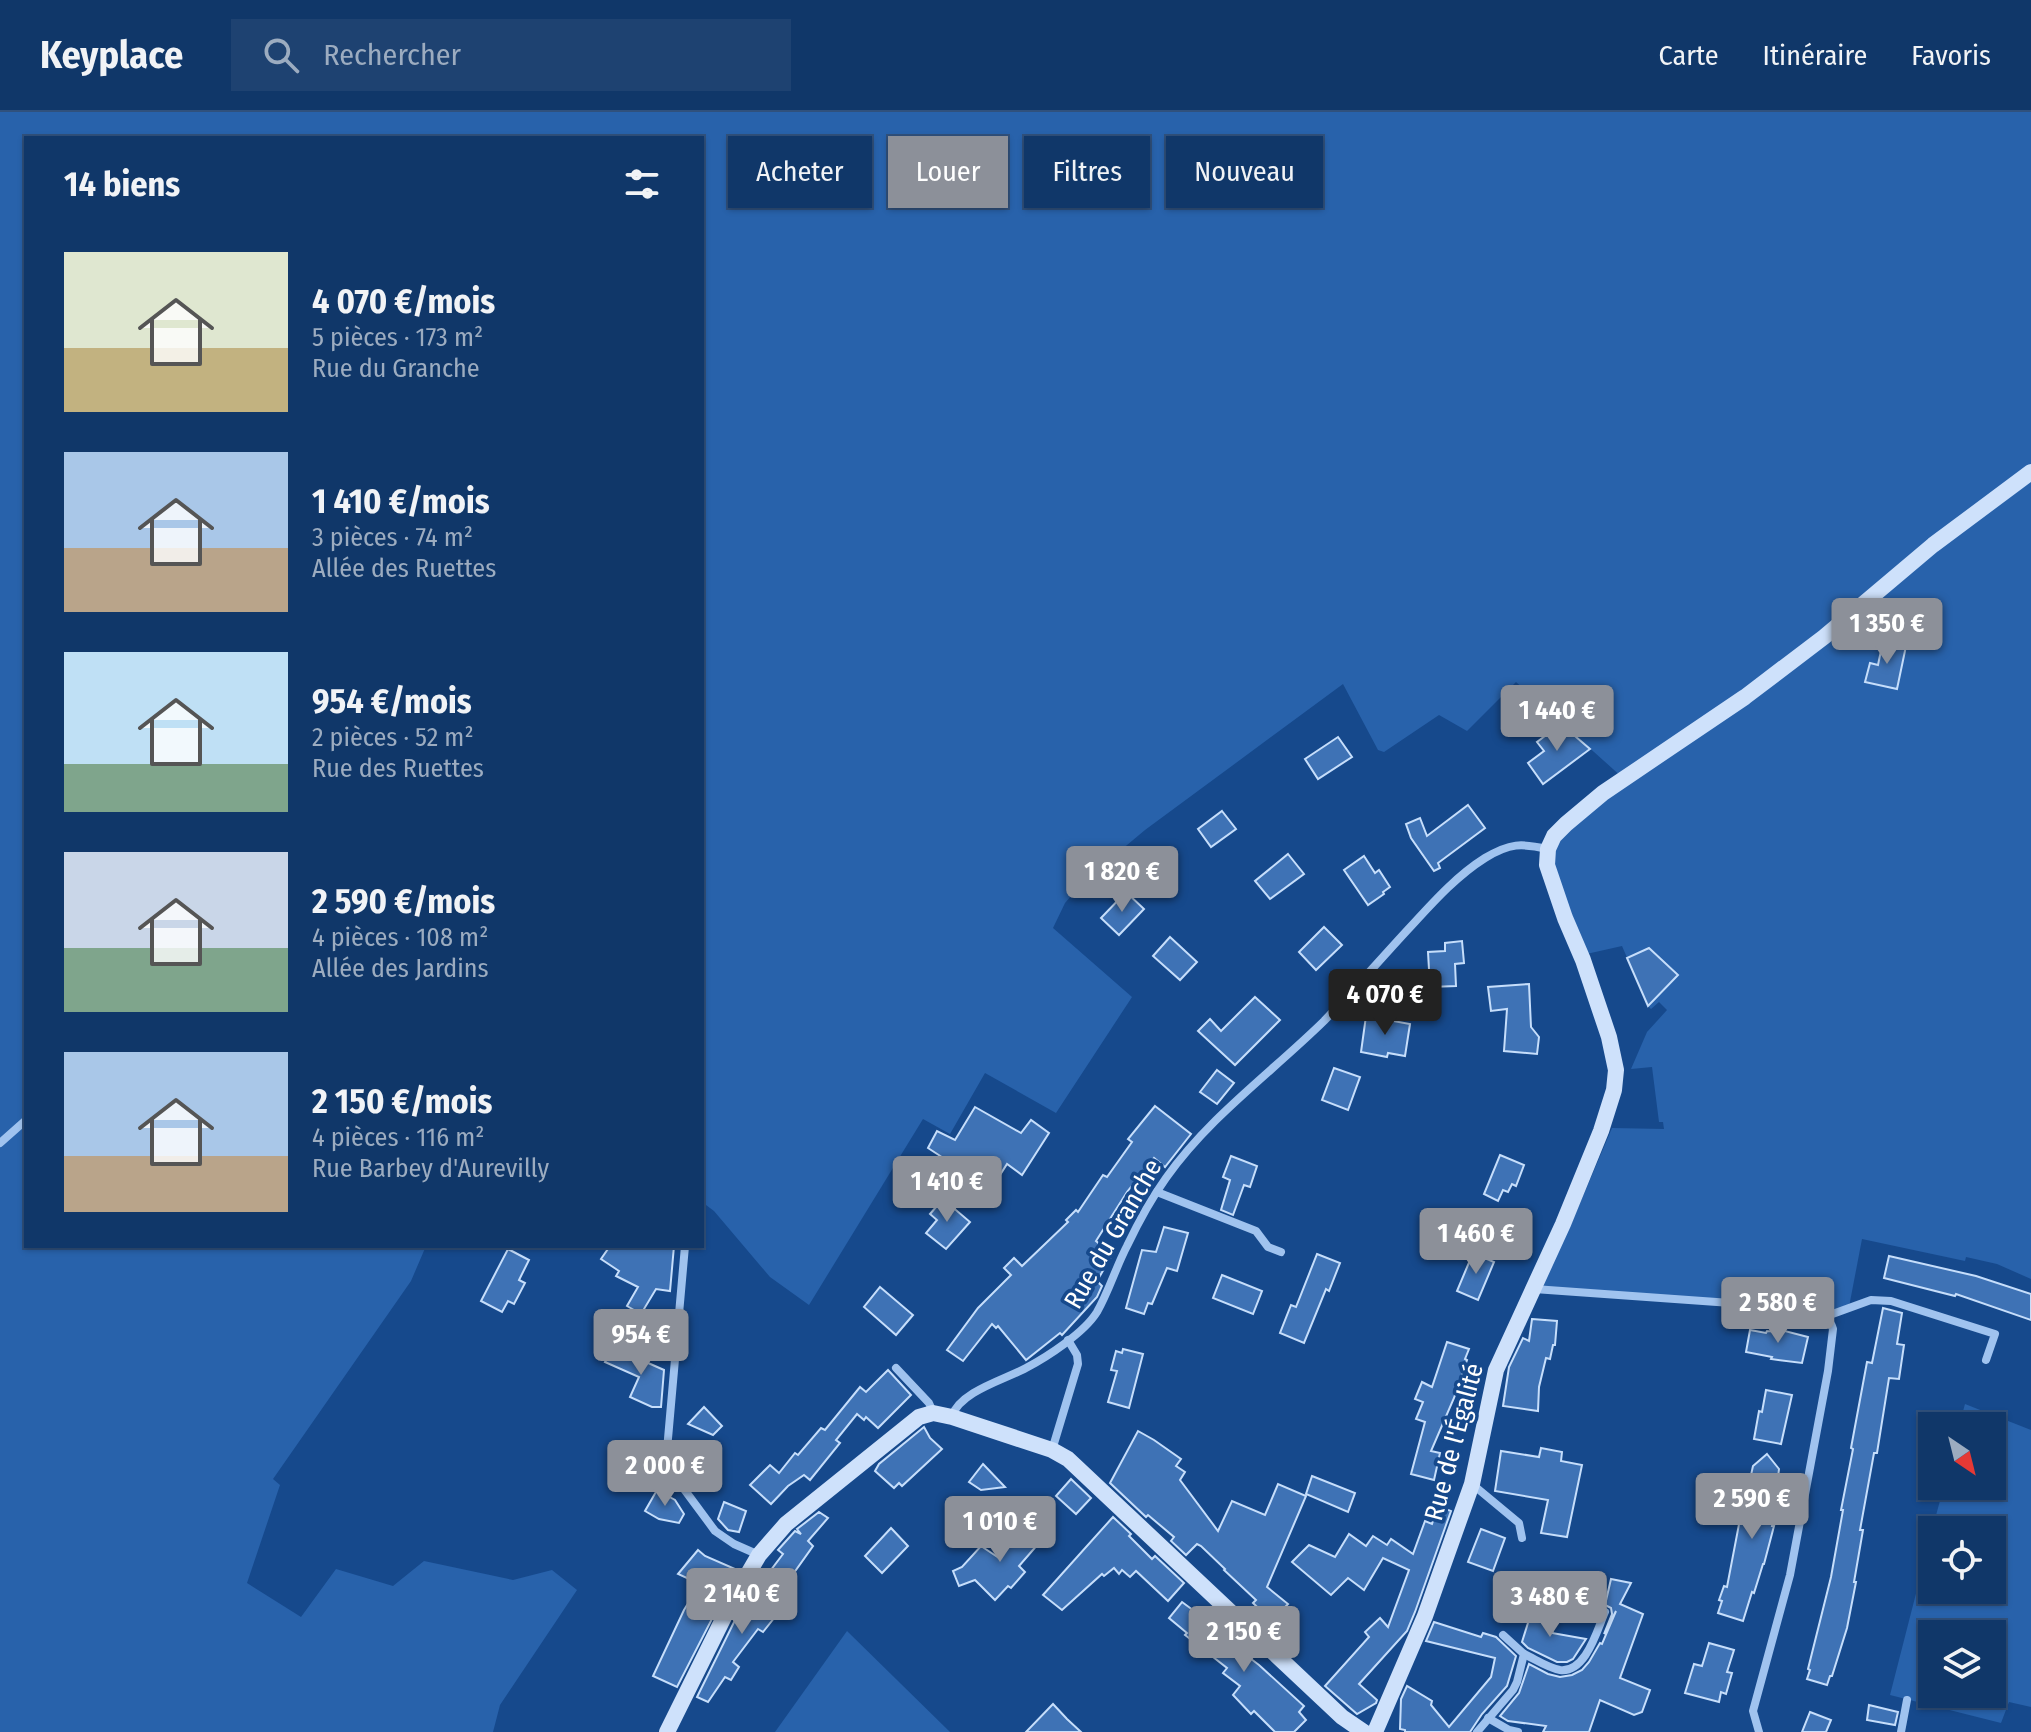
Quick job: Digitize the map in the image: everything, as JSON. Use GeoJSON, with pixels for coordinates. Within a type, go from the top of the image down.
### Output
{"type":"FeatureCollection","features":[{"type":"Feature","properties":{"kind":"street"},"geometry":{"type":"LineString","coordinates":[[1548,849],[1554,836],[1603,793],[1745,697],[1824,637],[1933,545],[2031,472]]}},
{"type":"Feature","properties":{"kind":"street","name":"Rue du Granche"},"geometry":{"type":"LineString","coordinates":[[952,1417],[954,1410],[966,1398],[1035,1363],[1068,1340],[1097,1312],[1127,1246],[1157,1192],[1196,1139],[1326,1019],[1461,876],[1489,856],[1516,844],[1548,849]]}},
{"type":"Feature","properties":{"kind":"street","name":"Rue de l'Égalité"},"geometry":{"type":"LineString","coordinates":[[1375,1732],[1425,1616],[1472,1484],[1496,1370],[1601,1131],[1616,1081],[1609,1037],[1549,872],[1548,849]]}},
{"type":"Feature","properties":{"kind":"street"},"geometry":{"type":"LineString","coordinates":[[0,1143],[24,1122]]}},
{"type":"Feature","properties":{"kind":"street"},"geometry":{"type":"LineString","coordinates":[[1157,1192],[1256,1231],[1268,1247],[1281,1252]]}},
{"type":"Feature","properties":{"kind":"street"},"geometry":{"type":"LineString","coordinates":[[685,1248],[667,1450],[678,1481],[715,1531],[759,1555]]}},
{"type":"Feature","properties":{"kind":"street"},"geometry":{"type":"LineString","coordinates":[[1534,1289],[1816,1309],[1827,1316],[1833,1329],[1828,1371],[1790,1575],[1753,1711],[1759,1732]]}},
{"type":"Feature","properties":{"kind":"street"},"geometry":{"type":"LineString","coordinates":[[1827,1316],[1871,1300],[1891,1301],[1995,1334],[1986,1360]]}},
{"type":"Feature","properties":{"kind":"street","name":"Rue du Granche"},"geometry":{"type":"LineString","coordinates":[[1052,1450],[1078,1364],[1077,1355],[1068,1340]]}},
{"type":"Feature","properties":{"kind":"street"},"geometry":{"type":"LineString","coordinates":[[896,1368],[929,1403],[933,1413]]}},
{"type":"Feature","properties":{"kind":"street"},"geometry":{"type":"LineString","coordinates":[[667,1732],[731,1603],[759,1555],[786,1524],[820,1495],[919,1417],[933,1413],[1052,1450],[1068,1459],[1342,1717],[1364,1732]]}},
{"type":"Feature","properties":{"kind":"street"},"geometry":{"type":"LineString","coordinates":[[1472,1484],[1519,1523],[1522,1538]]}},
{"type":"Feature","properties":{"kind":"street"},"geometry":{"type":"LineString","coordinates":[[1503,1635],[1524,1654],[1567,1670],[1585,1657],[1605,1612]]}},
{"type":"Feature","properties":{"kind":"street"},"geometry":{"type":"LineString","coordinates":[[1477,1732],[1513,1690],[1524,1654]]}},
{"type":"Feature","properties":{"kind":"street"},"geometry":{"type":"LineString","coordinates":[[1901,1732],[1907,1700]]}},
{"type":"Feature","properties":{"kind":"street"},"geometry":{"type":"LineString","coordinates":[[1488,1718],[1518,1732]]}},
{"type":"Feature","properties":{"kind":"shaded area"},"geometry":{"type":"Polygon","coordinates":[[[0,112],[2031,112],[2031,1279],[1997,1264],[1966,1257],[1965,1261],[1862,1239],[1849,1307],[1827,1316],[1821,1312],[1534,1289],[1572,1222],[1612,1128],[1664,1129],[1663,1122],[1659,1122],[1652,1067],[1631,1069],[1647,1032],[1667,1010],[1659,1002],[1651,1009],[1648,1006],[1622,946],[1582,955],[1548,849],[1623,778],[1516,682],[1467,731],[1439,715],[1384,752],[1378,750],[1343,684],[1145,830],[1084,881],[1065,903],[1053,928],[1132,997],[1056,1113],[985,1073],[950,1134],[923,1119],[809,1305],[770,1277],[714,1211],[704,1204],[704,136],[24,136],[24,1248],[425,1248],[411,1281],[273,1479],[280,1485],[247,1583],[301,1617],[336,1569],[393,1586],[424,1561],[513,1580],[552,1570],[577,1590],[500,1705],[493,1732],[0,1732],[0,112]]]}},
{"type":"Feature","properties":{"kind":"shaded area"},"geometry":{"type":"Polygon","coordinates":[[[1965,1404],[1985,1412],[1963,1412],[1965,1404]]]}},
{"type":"Feature","properties":{"kind":"shaded area"},"geometry":{"type":"Polygon","coordinates":[[[2006,1420],[2031,1430],[2031,1707],[2009,1702],[2001,1723],[1942,1708],[2006,1708],[2006,1620],[1918,1620],[1918,1702],[1890,1695],[1918,1586],[1918,1604],[2006,1604],[2006,1516],[1936,1516],[1940,1500],[2006,1500],[2006,1420]]]}},
{"type":"Feature","properties":{"kind":"shaded area"},"geometry":{"type":"Polygon","coordinates":[[[847,1631],[950,1732],[775,1732],[847,1631]]]}},
{"type":"Feature","properties":{"kind":"building"},"geometry":{"type":"Polygon","coordinates":[[[1883,641],[1906,646],[1897,689],[1865,682],[1870,663],[1878,665],[1883,641]]]}},
{"type":"Feature","properties":{"kind":"building"},"geometry":{"type":"Polygon","coordinates":[[[1561,724],[1590,749],[1543,784],[1528,763],[1544,751],[1537,742],[1561,724]]]}},
{"type":"Feature","properties":{"kind":"building"},"geometry":{"type":"Polygon","coordinates":[[[1338,737],[1352,757],[1318,779],[1305,759],[1338,737]]]}},
{"type":"Feature","properties":{"kind":"building"},"geometry":{"type":"Polygon","coordinates":[[[1468,805],[1485,828],[1438,863],[1440,868],[1434,871],[1411,838],[1406,824],[1420,818],[1427,836],[1468,805]]]}},
{"type":"Feature","properties":{"kind":"building"},"geometry":{"type":"Polygon","coordinates":[[[1222,811],[1236,829],[1211,847],[1198,829],[1222,811]]]}},
{"type":"Feature","properties":{"kind":"building"},"geometry":{"type":"Polygon","coordinates":[[[1288,854],[1304,874],[1270,899],[1255,881],[1288,854]]]}},
{"type":"Feature","properties":{"kind":"building"},"geometry":{"type":"Polygon","coordinates":[[[1364,856],[1375,873],[1379,870],[1390,887],[1368,905],[1344,870],[1364,856]]]}},
{"type":"Feature","properties":{"kind":"building"},"geometry":{"type":"Polygon","coordinates":[[[1126,892],[1144,909],[1119,935],[1101,918],[1126,892]]]}},
{"type":"Feature","properties":{"kind":"building"},"geometry":{"type":"Polygon","coordinates":[[[1324,927],[1342,945],[1316,970],[1299,952],[1324,927]]]}},
{"type":"Feature","properties":{"kind":"building"},"geometry":{"type":"Polygon","coordinates":[[[1170,937],[1197,962],[1180,980],[1153,956],[1170,937]]]}},
{"type":"Feature","properties":{"kind":"building"},"geometry":{"type":"Polygon","coordinates":[[[1462,941],[1464,963],[1455,964],[1456,986],[1430,987],[1428,952],[1445,951],[1445,943],[1462,941]]]}},
{"type":"Feature","properties":{"kind":"building"},"geometry":{"type":"Polygon","coordinates":[[[1649,948],[1678,975],[1648,1006],[1627,958],[1649,948]]]}},
{"type":"Feature","properties":{"kind":"building"},"geometry":{"type":"Polygon","coordinates":[[[1529,984],[1531,1027],[1539,1037],[1537,1054],[1504,1051],[1507,1009],[1491,1011],[1488,987],[1529,984]]]}},
{"type":"Feature","properties":{"kind":"building"},"geometry":{"type":"Polygon","coordinates":[[[1255,997],[1280,1020],[1235,1065],[1198,1031],[1210,1019],[1221,1031],[1255,997]]]}},
{"type":"Feature","properties":{"kind":"building"},"geometry":{"type":"Polygon","coordinates":[[[1366,1016],[1410,1024],[1405,1056],[1388,1053],[1387,1057],[1361,1052],[1366,1016]]]}},
{"type":"Feature","properties":{"kind":"building"},"geometry":{"type":"Polygon","coordinates":[[[1334,1068],[1360,1077],[1348,1110],[1322,1100],[1334,1068]]]}},
{"type":"Feature","properties":{"kind":"building"},"geometry":{"type":"Polygon","coordinates":[[[1217,1070],[1234,1083],[1217,1104],[1200,1092],[1217,1070]]]}},
{"type":"Feature","properties":{"kind":"building"},"geometry":{"type":"Polygon","coordinates":[[[1155,1106],[1191,1134],[1165,1167],[1154,1158],[1127,1192],[1096,1241],[1112,1255],[1097,1281],[1102,1286],[1097,1297],[1062,1335],[1060,1333],[1026,1360],[998,1326],[996,1328],[992,1324],[963,1361],[947,1350],[978,1308],[1011,1275],[1004,1268],[1014,1258],[1022,1266],[1068,1222],[1066,1220],[1076,1210],[1078,1212],[1103,1175],[1107,1177],[1132,1142],[1128,1139],[1155,1106]]]}},
{"type":"Feature","properties":{"kind":"building"},"geometry":{"type":"Polygon","coordinates":[[[975,1107],[1021,1133],[1031,1120],[1049,1133],[1022,1175],[1007,1164],[991,1189],[928,1148],[937,1131],[955,1140],[975,1107]]]}},
{"type":"Feature","properties":{"kind":"building"},"geometry":{"type":"Polygon","coordinates":[[[1500,1155],[1524,1165],[1516,1186],[1512,1184],[1508,1192],[1503,1190],[1498,1201],[1484,1194],[1500,1155]]]}},
{"type":"Feature","properties":{"kind":"building"},"geometry":{"type":"Polygon","coordinates":[[[1231,1156],[1257,1166],[1250,1187],[1244,1185],[1233,1215],[1221,1210],[1230,1180],[1223,1177],[1231,1156]]]}},
{"type":"Feature","properties":{"kind":"building"},"geometry":{"type":"Polygon","coordinates":[[[943,1199],[970,1222],[946,1249],[926,1233],[937,1220],[930,1214],[943,1199]]]}},
{"type":"Feature","properties":{"kind":"building"},"geometry":{"type":"Polygon","coordinates":[[[1164,1227],[1188,1233],[1177,1271],[1167,1268],[1152,1304],[1148,1303],[1144,1314],[1126,1308],[1142,1250],[1156,1252],[1164,1227]]]}},
{"type":"Feature","properties":{"kind":"building"},"geometry":{"type":"Polygon","coordinates":[[[609,1248],[674,1248],[670,1291],[656,1289],[641,1314],[627,1306],[638,1287],[616,1276],[619,1271],[601,1259],[609,1248]]]}},
{"type":"Feature","properties":{"kind":"building"},"geometry":{"type":"Polygon","coordinates":[[[508,1249],[529,1260],[519,1280],[525,1283],[514,1304],[508,1301],[502,1312],[481,1301],[508,1249]]]}},
{"type":"Feature","properties":{"kind":"building"},"geometry":{"type":"Polygon","coordinates":[[[1473,1253],[1494,1262],[1478,1300],[1457,1291],[1473,1253]]]}},
{"type":"Feature","properties":{"kind":"building"},"geometry":{"type":"Polygon","coordinates":[[[1317,1254],[1340,1263],[1304,1343],[1280,1333],[1291,1305],[1296,1307],[1317,1254]]]}},
{"type":"Feature","properties":{"kind":"building"},"geometry":{"type":"Polygon","coordinates":[[[1889,1256],[1976,1276],[2031,1294],[2031,1320],[1956,1294],[1884,1278],[1889,1256]]]}},
{"type":"Feature","properties":{"kind":"building"},"geometry":{"type":"Polygon","coordinates":[[[1222,1275],[1262,1291],[1253,1314],[1213,1298],[1222,1275]]]}},
{"type":"Feature","properties":{"kind":"building"},"geometry":{"type":"Polygon","coordinates":[[[880,1287],[913,1315],[896,1335],[864,1307],[880,1287]]]}},
{"type":"Feature","properties":{"kind":"building"},"geometry":{"type":"Polygon","coordinates":[[[1883,1308],[1902,1313],[1897,1344],[1904,1345],[1899,1379],[1889,1378],[1860,1530],[1863,1530],[1847,1628],[1827,1685],[1807,1679],[1808,1669],[1831,1577],[1867,1362],[1872,1363],[1883,1308]]]}},
{"type":"Feature","properties":{"kind":"building"},"geometry":{"type":"Polygon","coordinates":[[[1532,1319],[1557,1321],[1555,1345],[1550,1359],[1546,1358],[1539,1387],[1538,1411],[1503,1406],[1509,1367],[1523,1338],[1529,1341],[1532,1319]]]}},
{"type":"Feature","properties":{"kind":"building"},"geometry":{"type":"Polygon","coordinates":[[[1777,1329],[1808,1337],[1802,1363],[1746,1352],[1750,1330],[1766,1333],[1777,1332],[1777,1329]]]}},
{"type":"Feature","properties":{"kind":"building"},"geometry":{"type":"Polygon","coordinates":[[[1447,1342],[1469,1349],[1454,1398],[1431,1451],[1440,1453],[1434,1480],[1411,1474],[1425,1422],[1416,1419],[1423,1402],[1415,1399],[1422,1382],[1432,1387],[1447,1342]]]}},
{"type":"Feature","properties":{"kind":"building"},"geometry":{"type":"Polygon","coordinates":[[[614,1348],[664,1370],[661,1407],[652,1407],[630,1397],[639,1377],[605,1362],[614,1348]]]}},
{"type":"Feature","properties":{"kind":"building"},"geometry":{"type":"Polygon","coordinates":[[[1123,1349],[1143,1354],[1129,1408],[1108,1402],[1117,1371],[1111,1370],[1116,1351],[1122,1353],[1123,1349]]]}},
{"type":"Feature","properties":{"kind":"building"},"geometry":{"type":"Polygon","coordinates":[[[888,1370],[911,1395],[878,1428],[866,1417],[864,1420],[857,1414],[836,1440],[840,1443],[810,1480],[804,1475],[771,1504],[750,1485],[770,1465],[779,1473],[821,1428],[825,1430],[860,1387],[866,1392],[888,1370]]]}},
{"type":"Feature","properties":{"kind":"building"},"geometry":{"type":"Polygon","coordinates":[[[1766,1390],[1792,1395],[1781,1444],[1754,1439],[1766,1390]]]}},
{"type":"Feature","properties":{"kind":"building"},"geometry":{"type":"Polygon","coordinates":[[[704,1407],[722,1426],[713,1435],[688,1424],[704,1407]]]}},
{"type":"Feature","properties":{"kind":"building"},"geometry":{"type":"Polygon","coordinates":[[[924,1427],[942,1449],[902,1486],[899,1483],[894,1488],[875,1471],[879,1464],[924,1427]]]}},
{"type":"Feature","properties":{"kind":"building"},"geometry":{"type":"Polygon","coordinates":[[[1138,1431],[1181,1459],[1176,1466],[1185,1472],[1180,1480],[1218,1531],[1232,1501],[1265,1515],[1278,1484],[1306,1496],[1267,1587],[1288,1604],[1272,1621],[1253,1603],[1256,1600],[1201,1546],[1197,1544],[1186,1555],[1171,1541],[1174,1537],[1148,1515],[1146,1517],[1110,1483],[1138,1431]]]}},
{"type":"Feature","properties":{"kind":"building"},"geometry":{"type":"Polygon","coordinates":[[[1541,1448],[1562,1452],[1561,1461],[1582,1465],[1567,1537],[1541,1533],[1548,1500],[1495,1491],[1501,1451],[1539,1457],[1541,1448]]]}},
{"type":"Feature","properties":{"kind":"building"},"geometry":{"type":"Polygon","coordinates":[[[1767,1454],[1779,1469],[1774,1526],[1743,1621],[1718,1613],[1722,1601],[1719,1600],[1724,1586],[1727,1587],[1740,1519],[1747,1521],[1753,1466],[1767,1454]]]}},
{"type":"Feature","properties":{"kind":"building"},"geometry":{"type":"Polygon","coordinates":[[[983,1464],[1005,1487],[981,1490],[969,1482],[983,1464]]]}},
{"type":"Feature","properties":{"kind":"building"},"geometry":{"type":"Polygon","coordinates":[[[1312,1476],[1355,1493],[1348,1512],[1306,1494],[1312,1476]]]}},
{"type":"Feature","properties":{"kind":"building"},"geometry":{"type":"Polygon","coordinates":[[[1071,1479],[1091,1498],[1076,1514],[1056,1496],[1071,1479]]]}},
{"type":"Feature","properties":{"kind":"building"},"geometry":{"type":"Polygon","coordinates":[[[657,1490],[675,1500],[684,1514],[679,1523],[659,1519],[645,1511],[657,1490]]]}},
{"type":"Feature","properties":{"kind":"building"},"geometry":{"type":"Polygon","coordinates":[[[724,1502],[746,1511],[739,1532],[728,1530],[718,1519],[724,1502]]]}},
{"type":"Feature","properties":{"kind":"building"},"geometry":{"type":"Polygon","coordinates":[[[1438,1506],[1451,1511],[1415,1612],[1407,1631],[1359,1684],[1377,1700],[1357,1714],[1325,1686],[1369,1637],[1365,1632],[1380,1618],[1388,1627],[1409,1570],[1383,1558],[1364,1590],[1348,1578],[1331,1595],[1292,1562],[1309,1545],[1335,1557],[1349,1534],[1366,1546],[1373,1536],[1387,1545],[1391,1539],[1413,1554],[1425,1521],[1432,1524],[1438,1506]]]}},
{"type":"Feature","properties":{"kind":"building"},"geometry":{"type":"Polygon","coordinates":[[[819,1512],[828,1518],[808,1541],[813,1546],[786,1584],[771,1570],[783,1554],[778,1550],[795,1531],[801,1534],[797,1529],[819,1512]]]}},
{"type":"Feature","properties":{"kind":"building"},"geometry":{"type":"Polygon","coordinates":[[[1113,1517],[1152,1559],[1155,1556],[1184,1583],[1168,1601],[1136,1571],[1130,1577],[1122,1570],[1119,1574],[1114,1568],[1104,1576],[1102,1574],[1062,1610],[1043,1595],[1113,1517]]]}},
{"type":"Feature","properties":{"kind":"building"},"geometry":{"type":"Polygon","coordinates":[[[1031,1523],[1045,1536],[1019,1566],[1025,1572],[1011,1588],[1008,1586],[995,1600],[975,1580],[959,1586],[953,1571],[962,1567],[981,1546],[999,1558],[1031,1523]]]}},
{"type":"Feature","properties":{"kind":"building"},"geometry":{"type":"Polygon","coordinates":[[[891,1528],[908,1546],[882,1573],[865,1556],[891,1528]]]}},
{"type":"Feature","properties":{"kind":"building"},"geometry":{"type":"Polygon","coordinates":[[[1481,1529],[1505,1538],[1493,1571],[1468,1562],[1481,1529]]]}},
{"type":"Feature","properties":{"kind":"building"},"geometry":{"type":"Polygon","coordinates":[[[698,1550],[735,1569],[677,1687],[653,1676],[684,1610],[700,1584],[678,1574],[698,1550]]]}},
{"type":"Feature","properties":{"kind":"building"},"geometry":{"type":"Polygon","coordinates":[[[1611,1579],[1631,1583],[1620,1604],[1643,1614],[1620,1678],[1650,1690],[1642,1712],[1634,1715],[1600,1700],[1589,1732],[1543,1732],[1546,1726],[1508,1721],[1500,1716],[1519,1693],[1529,1664],[1560,1677],[1582,1670],[1589,1662],[1602,1644],[1616,1611],[1604,1634],[1612,1614],[1611,1608],[1605,1605],[1611,1579]]]}},
{"type":"Feature","properties":{"kind":"building"},"geometry":{"type":"Polygon","coordinates":[[[763,1583],[780,1592],[778,1594],[784,1599],[776,1611],[778,1613],[763,1632],[758,1629],[733,1662],[739,1667],[731,1680],[725,1677],[708,1702],[697,1697],[751,1590],[756,1593],[763,1583]]]}},
{"type":"Feature","properties":{"kind":"building"},"geometry":{"type":"Polygon","coordinates":[[[1182,1602],[1224,1633],[1221,1636],[1304,1706],[1299,1712],[1306,1720],[1294,1732],[1275,1732],[1233,1695],[1240,1686],[1223,1673],[1227,1668],[1185,1635],[1187,1633],[1169,1618],[1182,1602]]]}},
{"type":"Feature","properties":{"kind":"building"},"geometry":{"type":"Polygon","coordinates":[[[1532,1610],[1557,1618],[1552,1633],[1586,1639],[1573,1659],[1557,1662],[1522,1642],[1532,1610]]]}},
{"type":"Feature","properties":{"kind":"building"},"geometry":{"type":"Polygon","coordinates":[[[1434,1622],[1481,1637],[1483,1633],[1496,1637],[1516,1656],[1507,1686],[1470,1732],[1405,1732],[1400,1729],[1401,1699],[1407,1686],[1432,1701],[1431,1705],[1449,1727],[1491,1677],[1495,1658],[1426,1641],[1434,1622]]]}},
{"type":"Feature","properties":{"kind":"building"},"geometry":{"type":"Polygon","coordinates":[[[1709,1643],[1734,1650],[1727,1672],[1732,1673],[1726,1694],[1721,1692],[1719,1702],[1685,1693],[1694,1664],[1702,1666],[1709,1643]]]}},
{"type":"Feature","properties":{"kind":"building"},"geometry":{"type":"Polygon","coordinates":[[[1053,1704],[1067,1719],[1081,1732],[1026,1732],[1053,1704]]]}},
{"type":"Feature","properties":{"kind":"building"},"geometry":{"type":"Polygon","coordinates":[[[1869,1705],[1898,1712],[1895,1725],[1867,1720],[1869,1705]]]}},
{"type":"Feature","properties":{"kind":"building"},"geometry":{"type":"Polygon","coordinates":[[[1810,1712],[1831,1720],[1826,1732],[1802,1732],[1810,1712]]]}}]}
